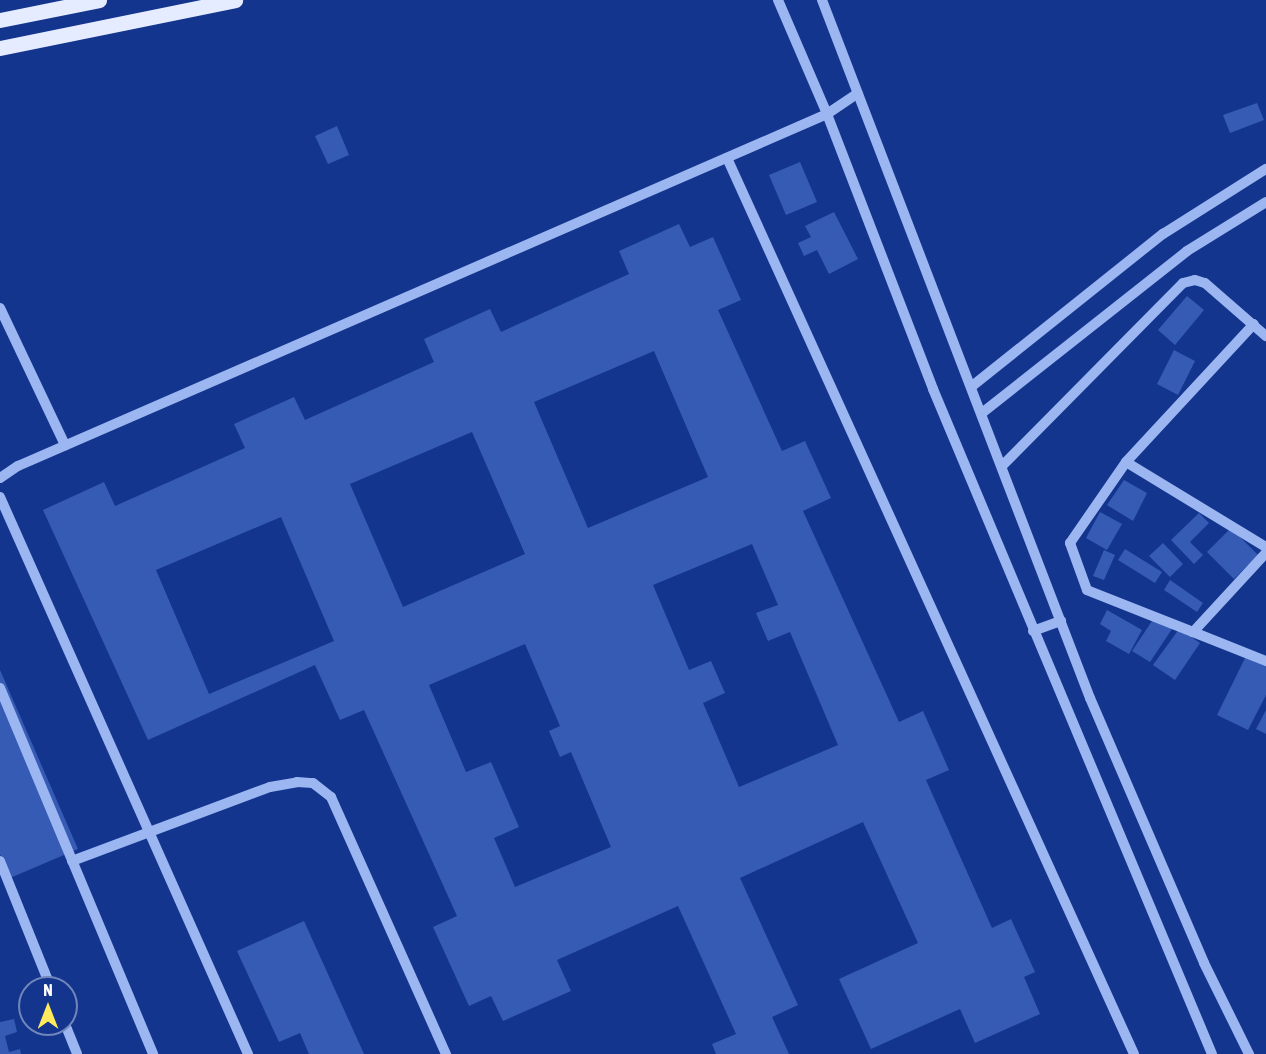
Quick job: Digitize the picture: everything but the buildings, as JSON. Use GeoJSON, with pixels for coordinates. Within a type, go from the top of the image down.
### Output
{"type":"FeatureCollection","features":[{"type":"Feature","properties":{"kind":"main road"},"geometry":{"type":"LineString","coordinates":[[0,20],[99,0]]}},
{"type":"Feature","properties":{"kind":"main road"},"geometry":{"type":"LineString","coordinates":[[0,48],[235,0]]}},
{"type":"Feature","properties":{"kind":"street"},"geometry":{"type":"LineString","coordinates":[[778,0],[827,114],[933,389],[1212,1054]]}},
{"type":"Feature","properties":{"kind":"street"},"geometry":{"type":"LineString","coordinates":[[822,0],[1090,698],[1204,963],[1249,1054]]}},
{"type":"Feature","properties":{"kind":"street"},"geometry":{"type":"LineString","coordinates":[[0,478],[65,445],[827,114],[858,93]]}},
{"type":"Feature","properties":{"kind":"street"},"geometry":{"type":"LineString","coordinates":[[727,158],[1134,1054]]}},
{"type":"Feature","properties":{"kind":"street"},"geometry":{"type":"LineString","coordinates":[[971,387],[1163,234],[1266,169]]}},
{"type":"Feature","properties":{"kind":"street"},"geometry":{"type":"LineString","coordinates":[[982,413],[1187,251],[1266,202]]}},
{"type":"Feature","properties":{"kind":"street"},"geometry":{"type":"LineString","coordinates":[[1002,466],[1184,283],[1195,280],[1205,283],[1266,336]]}},
{"type":"Feature","properties":{"kind":"street"},"geometry":{"type":"LineString","coordinates":[[0,309],[65,445]]}},
{"type":"Feature","properties":{"kind":"street"},"geometry":{"type":"LineString","coordinates":[[1254,324],[1126,462],[1072,535],[1071,549],[1083,585],[1087,590],[1266,661]]}},
{"type":"Feature","properties":{"kind":"street"},"geometry":{"type":"LineString","coordinates":[[1126,462],[1266,547]]}},
{"type":"Feature","properties":{"kind":"street"},"geometry":{"type":"LineString","coordinates":[[0,497],[248,1054]]}},
{"type":"Feature","properties":{"kind":"street"},"geometry":{"type":"LineString","coordinates":[[1193,632],[1266,552]]}},
{"type":"Feature","properties":{"kind":"street"},"geometry":{"type":"LineString","coordinates":[[1033,631],[1061,621]]}},
{"type":"Feature","properties":{"kind":"street"},"geometry":{"type":"LineString","coordinates":[[0,688],[153,1054]]}},
{"type":"Feature","properties":{"kind":"street"},"geometry":{"type":"LineString","coordinates":[[72,861],[270,787],[313,783],[331,796],[446,1054]]}},
{"type":"Feature","properties":{"kind":"street"},"geometry":{"type":"LineString","coordinates":[[0,861],[5,885],[46,976]]}},
{"type":"Feature","properties":{"kind":"street"},"geometry":{"type":"LineString","coordinates":[[70,1036],[77,1054]]}}]}
